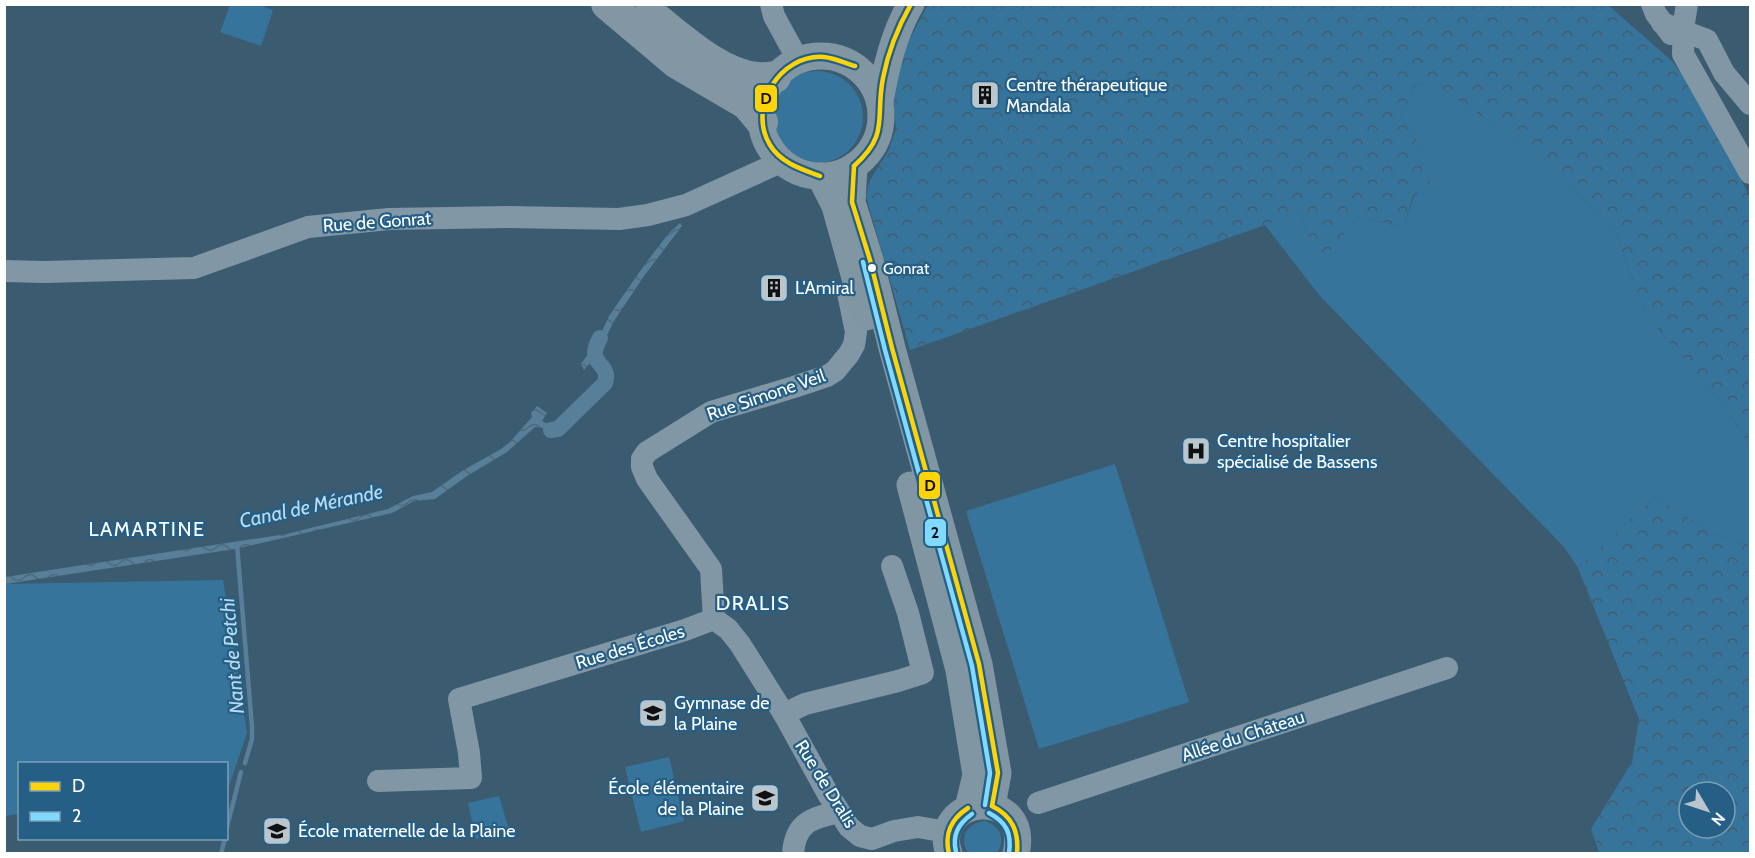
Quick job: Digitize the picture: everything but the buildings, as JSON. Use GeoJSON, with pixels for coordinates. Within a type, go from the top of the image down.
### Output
{"type":"FeatureCollection","features":[{"type":"Feature","properties":{"kind":"highway"},"geometry":{"type":"LineString","coordinates":[[607,4],[677,63],[747,104],[772,145]]}},
{"type":"Feature","properties":{"kind":"highway"},"geometry":{"type":"LineString","coordinates":[[637,4],[704,56],[736,72],[756,78],[787,69]]}},
{"type":"Feature","properties":{"kind":"main road"},"geometry":{"type":"LineString","coordinates":[[855,66],[908,10]]}},
{"type":"Feature","properties":{"kind":"main road"},"geometry":{"type":"LineString","coordinates":[[880,101],[866,75],[855,66],[842,59],[812,56],[787,69],[767,91],[762,107],[772,145],[804,173],[820,176],[838,173],[854,166],[865,156],[877,137],[887,60],[908,10]]}},
{"type":"Feature","properties":{"kind":"main road"},"geometry":{"type":"LineString","coordinates":[[854,166],[852,202],[870,260],[979,664],[998,773],[980,807]]}},
{"type":"Feature","properties":{"kind":"main road"},"geometry":{"type":"LineString","coordinates":[[820,176],[835,206],[960,670],[980,807]]}},
{"type":"Feature","properties":{"kind":"main road"},"geometry":{"type":"LineString","coordinates":[[948,843],[958,814],[980,807],[1009,816],[1015,825],[1018,840],[1017,853]]}},
{"type":"Feature","properties":{"kind":"street"},"geometry":{"type":"LineString","coordinates":[[771,4],[787,69]]}},
{"type":"Feature","properties":{"kind":"street"},"geometry":{"type":"LineString","coordinates":[[1659,11],[1684,24],[1707,40],[1725,73],[1750,104]]}},
{"type":"Feature","properties":{"kind":"street"},"geometry":{"type":"LineString","coordinates":[[1659,11],[1684,24]]}},
{"type":"Feature","properties":{"kind":"street"},"geometry":{"type":"LineString","coordinates":[[1684,24],[1683,54],[1750,173]]}},
{"type":"Feature","properties":{"kind":"street","name":"Rue de Gonrat"},"geometry":{"type":"LineString","coordinates":[[4,270],[44,272],[194,268],[308,227],[389,219],[507,217],[619,219],[648,215],[686,205],[749,177],[772,145]]}},
{"type":"Feature","properties":{"kind":"street","name":"Rue Simone Veil"},"geometry":{"type":"LineString","coordinates":[[714,619],[711,569],[647,479],[642,467],[642,459],[647,452],[711,412],[827,376],[839,367],[854,345],[856,332],[840,261],[844,238]]}},
{"type":"Feature","properties":{"kind":"street"},"geometry":{"type":"LineString","coordinates":[[714,619],[728,629],[740,644],[784,714],[805,704],[898,681],[923,673],[908,613],[892,566]]}},
{"type":"Feature","properties":{"kind":"street","name":"Rue des Écoles"},"geometry":{"type":"LineString","coordinates":[[378,781],[471,778],[459,699],[685,630],[714,619]]}},
{"type":"Feature","properties":{"kind":"street","name":"Allée du Château"},"geometry":{"type":"LineString","coordinates":[[1038,803],[1447,668]]}},
{"type":"Feature","properties":{"kind":"street","name":"Rue de Dralis"},"geometry":{"type":"LineString","coordinates":[[784,714],[839,812],[849,827],[871,847],[894,831],[918,827],[948,843]]}},
{"type":"Feature","properties":{"kind":"street"},"geometry":{"type":"LineString","coordinates":[[793,854],[793,843],[799,829],[812,819],[839,812]]}},
{"type":"Feature","properties":{"kind":"green space"},"geometry":{"type":"Polygon","coordinates":[[[230,5],[259,5],[273,10],[261,46],[220,32],[230,5]]]}},
{"type":"Feature","properties":{"kind":"green space"},"geometry":{"type":"Polygon","coordinates":[[[928,5],[1608,5],[1672,61],[1705,105],[1750,198],[1750,445],[1719,400],[1646,315],[1614,228],[1526,146],[1431,81],[1414,86],[1401,117],[1428,158],[1431,184],[1413,197],[1403,227],[1358,217],[1324,259],[1306,233],[1300,210],[1265,225],[910,350],[866,196],[870,180],[889,150],[896,129],[891,73],[928,5]]]}},
{"type":"Feature","properties":{"kind":"green space"},"geometry":{"type":"Polygon","coordinates":[[[817,71],[835,74],[850,84],[860,99],[863,117],[860,135],[850,150],[835,160],[817,163],[799,160],[784,150],[774,135],[771,117],[774,99],[784,84],[799,74],[817,71]]]}},
{"type":"Feature","properties":{"kind":"green space"},"geometry":{"type":"Polygon","coordinates":[[[1431,81],[1526,146],[1614,228],[1646,315],[1719,400],[1750,445],[1750,546],[1711,533],[1655,497],[1578,568],[1564,547],[1320,296],[1265,225],[1300,210],[1306,233],[1358,217],[1403,227],[1428,158],[1401,117],[1414,86],[1431,81]]]}},
{"type":"Feature","properties":{"kind":"green space"},"geometry":{"type":"Polygon","coordinates":[[[1115,464],[1189,702],[1039,749],[966,511],[1115,464]]]}},
{"type":"Feature","properties":{"kind":"green space"},"geometry":{"type":"Polygon","coordinates":[[[1655,497],[1711,533],[1750,546],[1750,853],[1599,853],[1591,829],[1632,762],[1639,719],[1578,568],[1655,497]]]}},
{"type":"Feature","properties":{"kind":"green space"},"geometry":{"type":"Polygon","coordinates":[[[223,580],[247,733],[228,789],[228,762],[18,762],[18,814],[5,816],[4,584],[223,580]]]}},
{"type":"Feature","properties":{"kind":"green space"},"geometry":{"type":"Polygon","coordinates":[[[669,757],[684,821],[641,832],[625,767],[669,757]]]}},
{"type":"Feature","properties":{"kind":"green space"},"geometry":{"type":"Polygon","coordinates":[[[499,796],[509,830],[476,839],[468,803],[499,796]]]}},
{"type":"Feature","properties":{"kind":"green space"},"geometry":{"type":"Polygon","coordinates":[[[984,821],[998,829],[1001,838],[1000,848],[997,853],[968,853],[964,842],[966,832],[973,825],[984,821]]]}},
{"type":"Feature","properties":{"kind":"water"},"geometry":{"type":"Polygon","coordinates":[[[680,223],[682,226],[644,276],[614,321],[598,354],[584,370],[581,364],[597,342],[609,316],[668,234],[680,223]]]}},
{"type":"Feature","properties":{"kind":"water","name":"Canal de Mérande"},"geometry":{"type":"Polygon","coordinates":[[[537,406],[547,413],[542,421],[556,428],[568,415],[570,417],[559,432],[535,427],[507,452],[435,499],[414,501],[392,513],[235,549],[5,584],[5,577],[286,534],[388,509],[413,496],[432,492],[462,471],[501,449],[532,417],[531,413],[537,406]]]}},
{"type":"Feature","properties":{"kind":"waterway","name":"Canal de Mérande"},"geometry":{"type":"LineString","coordinates":[[551,430],[558,429],[605,383],[605,371],[595,354],[600,338]]}},
{"type":"Feature","properties":{"kind":"waterway","name":"Nant de Petchi"},"geometry":{"type":"LineString","coordinates":[[237,545],[252,727],[252,739],[245,763]]}},
{"type":"Feature","properties":{"kind":"waterway","name":"Nant de Petchi"},"geometry":{"type":"LineString","coordinates":[[228,823],[241,772]]}},
{"type":"Feature","properties":{"kind":"waterway","name":"Nant de Petchi"},"geometry":{"type":"LineString","coordinates":[[221,854],[224,840]]}},
{"type":"Feature","properties":{"kind":"transit line","name":"D"},"geometry":{"type":"LineString","coordinates":[[854,166],[865,155],[877,135],[885,68],[894,40],[911,4]]}},
{"type":"Feature","properties":{"kind":"transit line","name":"D"},"geometry":{"type":"LineString","coordinates":[[820,176],[786,161],[770,145],[764,130],[765,100],[772,86],[782,74],[794,64],[808,58],[824,57],[855,66]]}},
{"type":"Feature","properties":{"kind":"transit line","name":"D"},"geometry":{"type":"LineString","coordinates":[[854,166],[852,202],[870,260],[979,664],[998,773],[992,806]]}},
{"type":"Feature","properties":{"kind":"transit line","name":"2"},"geometry":{"type":"LineString","coordinates":[[863,262],[972,666],[990,773],[985,805]]}},
{"type":"Feature","properties":{"kind":"transit line","name":"D"},"geometry":{"type":"LineString","coordinates":[[992,806],[1005,814],[1013,825],[1017,838],[1017,853]]}},
{"type":"Feature","properties":{"kind":"transit line","name":"D"},"geometry":{"type":"LineString","coordinates":[[949,854],[947,840],[950,827],[968,808]]}},
{"type":"Feature","properties":{"kind":"transit line","name":"2"},"geometry":{"type":"LineString","coordinates":[[989,813],[1000,820],[1007,829],[1010,840],[1009,853]]}},
{"type":"Feature","properties":{"kind":"transit line","name":"2"},"geometry":{"type":"LineString","coordinates":[[956,852],[957,830],[972,814]]}},
{"type":"Feature","properties":{"kind":"place","name":"Centre thérapeutique Mandala"},"geometry":{"type":"Point","coordinates":[985,95]}},
{"type":"Feature","properties":{"kind":"place","name":"Gonrat"},"geometry":{"type":"Point","coordinates":[872,268]}},
{"type":"Feature","properties":{"kind":"place","name":"L'Amiral"},"geometry":{"type":"Point","coordinates":[774,288]}},
{"type":"Feature","properties":{"kind":"place","name":"Centre hospitalier spécialisé de Bassens"},"geometry":{"type":"Point","coordinates":[1196,451]}},
{"type":"Feature","properties":{"kind":"place","name":"Gymnase de la Plaine"},"geometry":{"type":"Point","coordinates":[653,713]}},
{"type":"Feature","properties":{"kind":"place","name":"École élémentaire de la Plaine"},"geometry":{"type":"Point","coordinates":[765,798]}},
{"type":"Feature","properties":{"kind":"place","name":"École maternelle de la Plaine"},"geometry":{"type":"Point","coordinates":[277,831]}},
{"type":"Feature","properties":{"kind":"district","name":"LAMARTINE"},"geometry":{"type":"Point","coordinates":[147,529]}},
{"type":"Feature","properties":{"kind":"district","name":"DRALIS"},"geometry":{"type":"Point","coordinates":[753,603]}}]}
